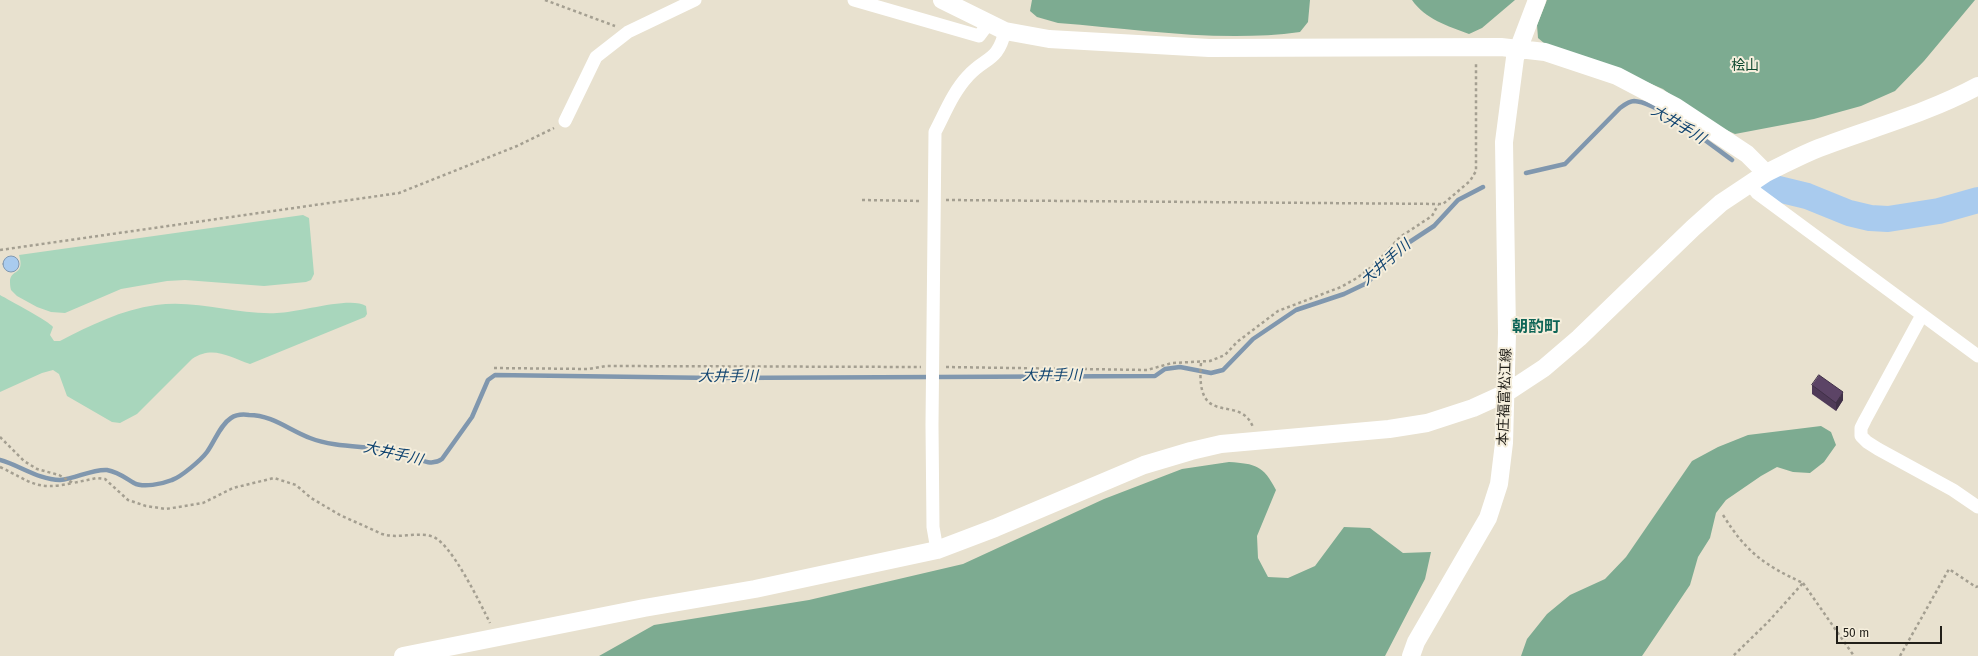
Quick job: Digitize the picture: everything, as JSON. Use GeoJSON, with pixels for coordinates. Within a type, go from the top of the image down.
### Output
{"type":"FeatureCollection","features":[{"type":"Feature","properties":{"kind":"street"},"geometry":{"type":"LineString","coordinates":[[565,120],[596,57],[628,32],[695,0]]}},
{"type":"Feature","properties":{"kind":"street"},"geometry":{"type":"LineString","coordinates":[[854,0],[979,36],[988,24]]}},
{"type":"Feature","properties":{"kind":"street"},"geometry":{"type":"LineString","coordinates":[[942,0],[988,24],[1005,31],[1049,39],[1210,48],[1501,48],[1545,52],[1617,76],[1676,106],[1747,154],[1766,173]]}},
{"type":"Feature","properties":{"kind":"street","name":"本庄福富松江線"},"geometry":{"type":"LineString","coordinates":[[1411,656],[1416,642],[1488,518],[1499,484],[1504,443],[1507,333],[1504,142],[1515,58],[1537,0]]}},
{"type":"Feature","properties":{"kind":"street"},"geometry":{"type":"LineString","coordinates":[[937,550],[933,526],[933,373],[930,200],[935,132],[954,96],[969,75],[991,59],[1002,44],[1005,31]]}},
{"type":"Feature","properties":{"kind":"street"},"geometry":{"type":"LineString","coordinates":[[403,656],[644,608],[755,589],[937,550],[995,528],[1170,456],[1221,444],[1389,429],[1427,423],[1473,408],[1506,393],[1544,368],[1721,203],[1766,173],[1817,149],[1924,110],[1978,86]]}},
{"type":"Feature","properties":{"kind":"street"},"geometry":{"type":"LineString","coordinates":[[1749,184],[1757,193],[1978,356]]}},
{"type":"Feature","properties":{"kind":"street"},"geometry":{"type":"LineString","coordinates":[[1922,315],[1865,420],[1861,428],[1861,436],[1878,449],[1946,486],[1978,506]]}},
{"type":"Feature","properties":{"kind":"path"},"geometry":{"type":"LineString","coordinates":[[545,0],[628,32]]}},
{"type":"Feature","properties":{"kind":"path"},"geometry":{"type":"LineString","coordinates":[[862,200],[1438,205],[1449,200],[1470,181],[1476,171],[1476,48]]}},
{"type":"Feature","properties":{"kind":"path"},"geometry":{"type":"LineString","coordinates":[[0,250],[399,193],[517,146],[546,132],[565,120]]}},
{"type":"Feature","properties":{"kind":"path"},"geometry":{"type":"LineString","coordinates":[[494,368],[589,369],[606,366],[933,373],[1147,370],[1172,363],[1201,363],[1225,355],[1237,342],[1278,311],[1341,287],[1357,278],[1374,264],[1400,237],[1432,216],[1438,205]]}},
{"type":"Feature","properties":{"kind":"path"},"geometry":{"type":"LineString","coordinates":[[1201,363],[1200,378],[1202,392],[1211,406],[1236,411],[1249,419],[1253,428]]}},
{"type":"Feature","properties":{"kind":"path"},"geometry":{"type":"LineString","coordinates":[[0,437],[24,461],[36,469],[60,475],[73,483]]}},
{"type":"Feature","properties":{"kind":"path"},"geometry":{"type":"LineString","coordinates":[[0,467],[36,486],[53,487],[98,478],[105,479],[128,500],[146,506],[166,509],[203,503],[233,488],[265,479],[274,478],[287,481],[296,485],[311,498],[340,515],[382,534],[389,536],[423,535],[436,538],[466,576],[498,638]]}},
{"type":"Feature","properties":{"kind":"path"},"geometry":{"type":"LineString","coordinates":[[1724,515],[1748,549],[1766,564],[1803,583],[1854,656]]}},
{"type":"Feature","properties":{"kind":"path"},"geometry":{"type":"LineString","coordinates":[[1900,656],[1949,569],[1976,587],[1978,586]]}},
{"type":"Feature","properties":{"kind":"path"},"geometry":{"type":"LineString","coordinates":[[1734,656],[1768,622],[1803,583]]}},
{"type":"Feature","properties":{"kind":"green space"},"geometry":{"type":"Polygon","coordinates":[[[1032,0],[1310,0],[1308,22],[1300,32],[1270,35],[1209,36],[1058,23],[1037,17],[1030,11],[1032,0]]]}},
{"type":"Feature","properties":{"kind":"green space"},"geometry":{"type":"Polygon","coordinates":[[[1412,0],[1515,0],[1482,28],[1469,34],[1445,25],[1430,17],[1417,7],[1412,0]]]}},
{"type":"Feature","properties":{"kind":"green space","name":"桧山"},"geometry":{"type":"Polygon","coordinates":[[[1547,0],[1975,0],[1924,61],[1895,91],[1861,106],[1814,119],[1735,134],[1704,120],[1663,89],[1623,72],[1551,49],[1538,38],[1537,25],[1547,0]]]}},
{"type":"Feature","properties":{"kind":"green space"},"geometry":{"type":"Polygon","coordinates":[[[303,215],[309,218],[314,274],[311,280],[306,282],[264,286],[185,280],[167,281],[121,289],[65,313],[51,312],[37,307],[17,296],[11,290],[11,277],[18,271],[20,266],[19,255],[303,215]]]}},
{"type":"Feature","properties":{"kind":"green space"},"geometry":{"type":"Polygon","coordinates":[[[0,295],[50,324],[53,327],[50,335],[54,341],[60,341],[118,314],[156,305],[186,304],[247,312],[277,313],[336,304],[358,303],[366,306],[367,314],[365,317],[250,364],[221,354],[207,353],[200,355],[192,359],[137,414],[120,423],[112,422],[67,396],[59,374],[53,370],[42,373],[0,392],[0,295]]]}},
{"type":"Feature","properties":{"kind":"green space"},"geometry":{"type":"Polygon","coordinates":[[[1821,426],[1831,432],[1836,445],[1824,462],[1810,473],[1793,472],[1777,467],[1726,500],[1716,513],[1710,538],[1698,557],[1690,585],[1642,656],[1521,656],[1527,639],[1547,614],[1570,595],[1605,579],[1626,557],[1692,461],[1718,447],[1748,435],[1821,426]]]}},
{"type":"Feature","properties":{"kind":"green space"},"geometry":{"type":"Polygon","coordinates":[[[1229,462],[1258,467],[1267,475],[1276,490],[1257,536],[1258,558],[1268,577],[1288,578],[1315,566],[1344,527],[1370,528],[1403,553],[1431,552],[1425,579],[1385,656],[599,656],[654,625],[809,600],[963,564],[1104,499],[1182,469],[1229,462]]]}},
{"type":"Feature","properties":{"kind":"water"},"geometry":{"type":"Polygon","coordinates":[[[8,256],[14,256],[19,261],[17,270],[14,272],[8,272],[3,267],[3,261],[8,256]]]}},
{"type":"Feature","properties":{"kind":"building"},"geometry":{"type":"Polygon","coordinates":[[[1819,375],[1843,392],[1836,403],[1812,385],[1819,375]]]}},
{"type":"Feature","properties":{"kind":"waterway","name":"大井手川"},"geometry":{"type":"LineString","coordinates":[[1526,173],[1565,164],[1620,108],[1628,102],[1634,101],[1644,103],[1670,116],[1732,160]]}},
{"type":"Feature","properties":{"kind":"waterway","name":"大井手川"},"geometry":{"type":"LineString","coordinates":[[0,460],[44,478],[60,480],[95,471],[107,470],[118,473],[134,483],[142,485],[158,484],[176,478],[191,468],[207,452],[227,421],[242,414],[265,417],[302,435],[322,442],[384,449],[408,455],[425,462],[434,462],[442,459],[472,417],[488,380],[495,375],[715,378],[1155,376],[1165,369],[1180,367],[1211,373],[1223,370],[1253,339],[1296,310],[1344,294],[1367,283],[1402,247],[1434,226],[1458,200],[1483,187]]}},
{"type":"Feature","properties":{"kind":"waterway","name":"大井手川"},"geometry":{"type":"LineString","coordinates":[[1770,187],[1807,196],[1849,213],[1870,218],[1888,219],[1939,211],[1978,200]]}},
{"type":"Feature","properties":{"kind":"district","name":"朝酌町"},"geometry":{"type":"Point","coordinates":[1536,328]}}]}
